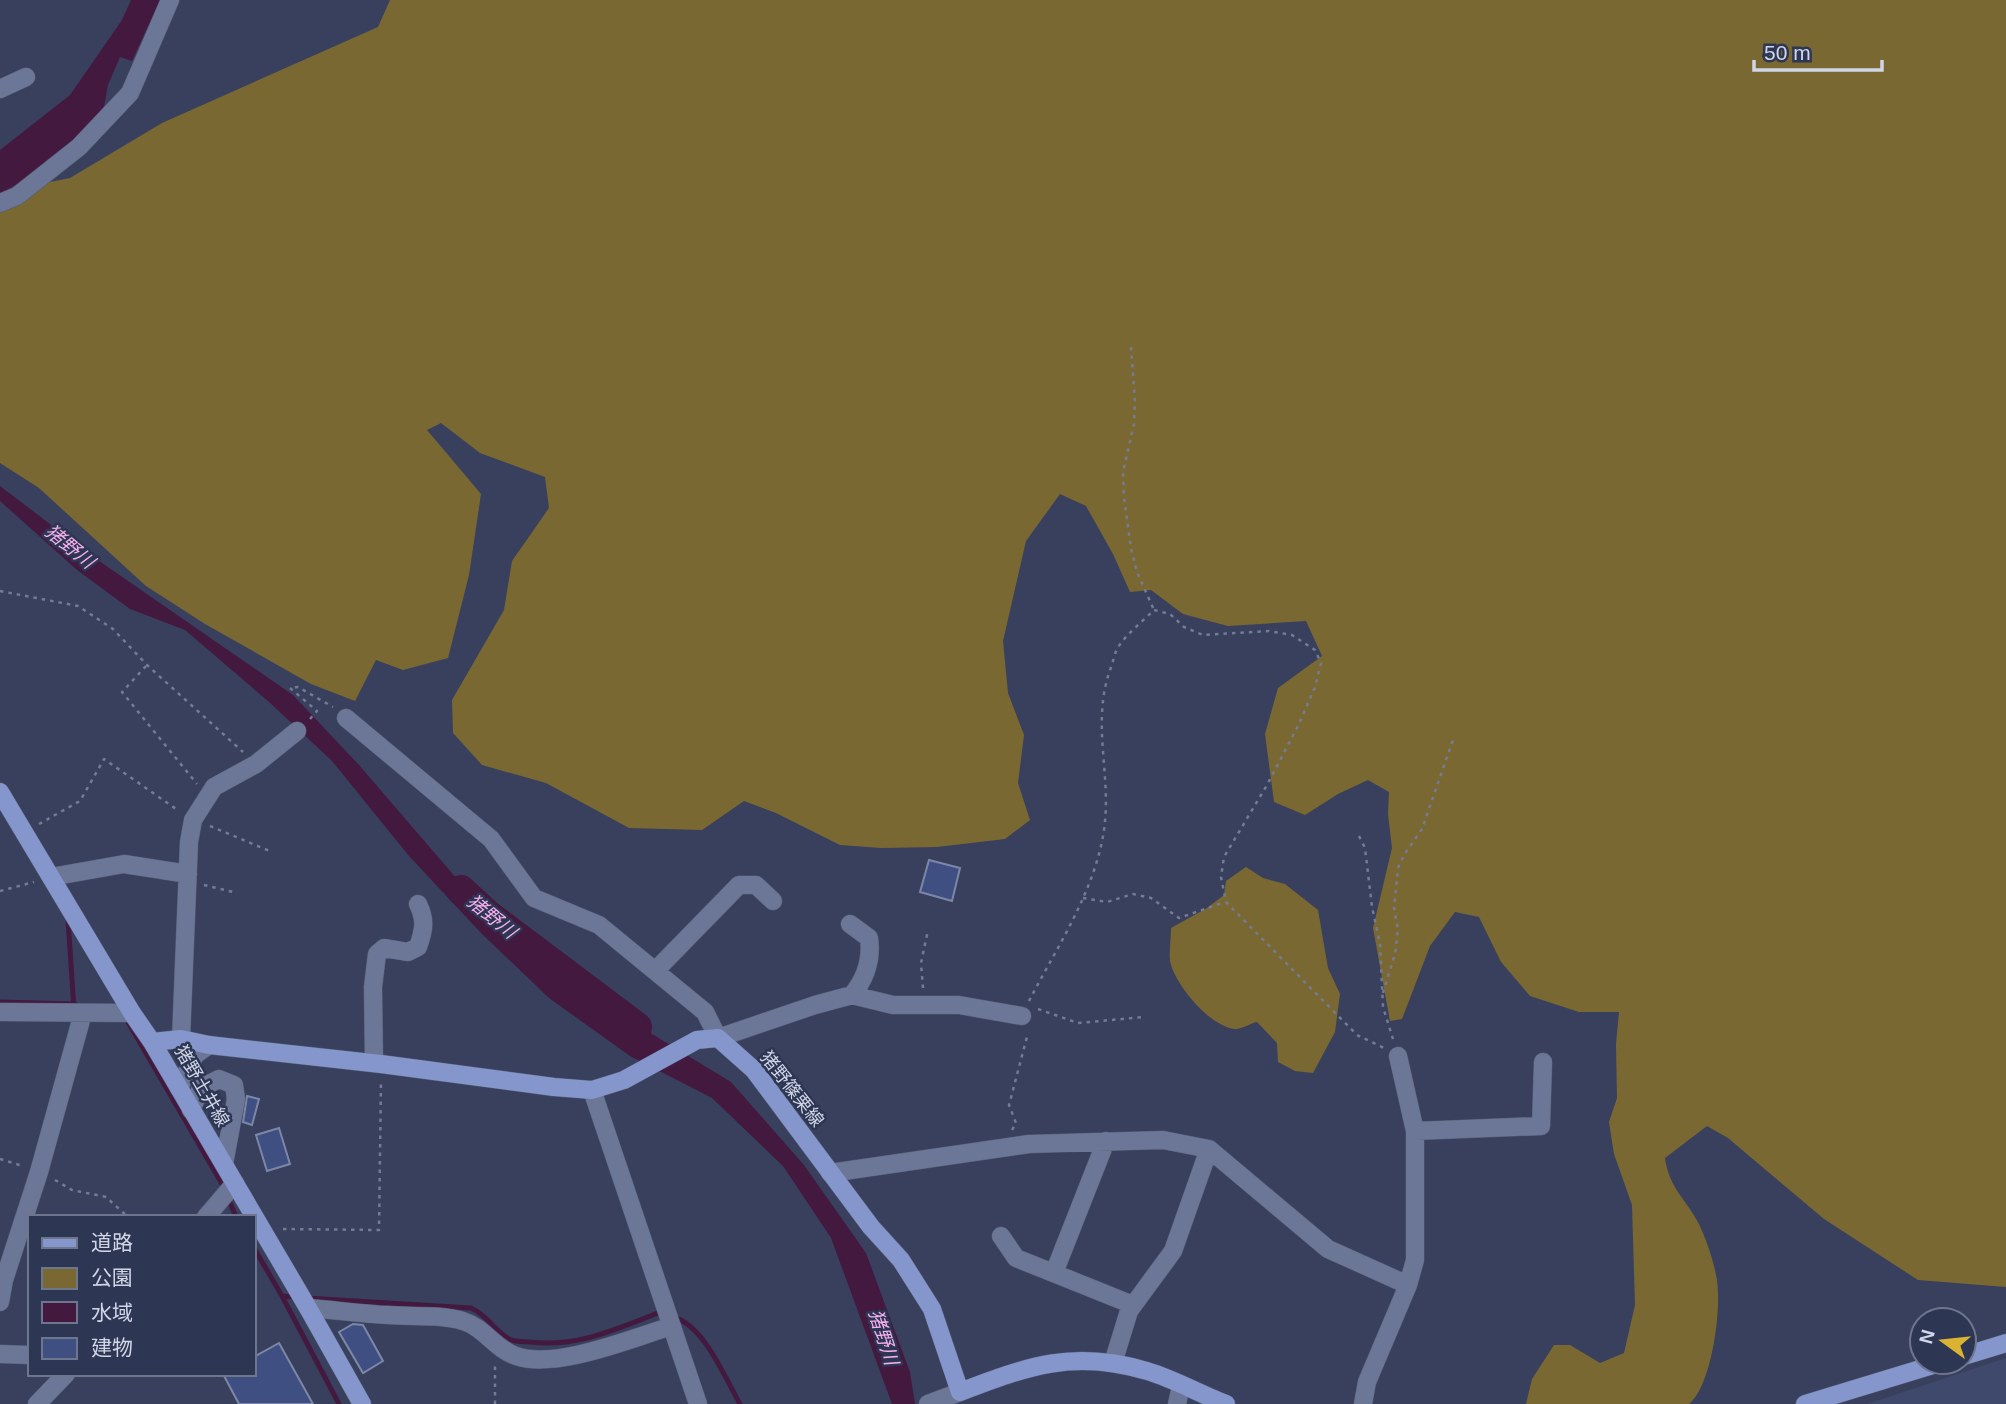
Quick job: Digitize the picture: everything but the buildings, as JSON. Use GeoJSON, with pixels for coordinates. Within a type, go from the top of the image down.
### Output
{"type":"FeatureCollection","features":[{"type":"Feature","properties":{"kind":"main road","name":"猪野土井線"},"geometry":{"type":"LineString","coordinates":[[0,792],[254,1215]]}},
{"type":"Feature","properties":{"kind":"main road"},"geometry":{"type":"LineString","coordinates":[[152,1042],[181,1039],[209,1045],[592,1090],[624,1080],[697,1041],[718,1038]]}},
{"type":"Feature","properties":{"kind":"main road","name":"猪野篠栗線"},"geometry":{"type":"LineString","coordinates":[[718,1038],[754,1070],[871,1227],[901,1261],[932,1309],[960,1392]]}},
{"type":"Feature","properties":{"kind":"main road","name":"猪野土井線"},"geometry":{"type":"LineString","coordinates":[[256,1219],[362,1404]]}},
{"type":"Feature","properties":{"kind":"main road"},"geometry":{"type":"LineString","coordinates":[[1978,1352],[2006,1343]]}},
{"type":"Feature","properties":{"kind":"main road"},"geometry":{"type":"LineString","coordinates":[[960,1392],[1020,1369],[1041,1364],[1086,1361],[1113,1363],[1149,1371],[1179,1395],[1226,1404]]}},
{"type":"Feature","properties":{"kind":"main road"},"geometry":{"type":"LineString","coordinates":[[1805,1404],[1908,1373]]}},
{"type":"Feature","properties":{"kind":"street"},"geometry":{"type":"LineString","coordinates":[[0,203],[17,196],[79,148],[130,93],[170,0]]}},
{"type":"Feature","properties":{"kind":"street"},"geometry":{"type":"LineString","coordinates":[[0,89],[26,76]]}},
{"type":"Feature","properties":{"kind":"street"},"geometry":{"type":"LineString","coordinates":[[346,718],[491,839],[534,898],[599,925],[705,1012],[718,1038],[852,995],[893,1005],[959,1005],[1022,1016]]}},
{"type":"Feature","properties":{"kind":"street"},"geometry":{"type":"LineString","coordinates":[[181,1039],[193,820],[214,787],[256,764],[298,731]]}},
{"type":"Feature","properties":{"kind":"street"},"geometry":{"type":"LineString","coordinates":[[51,877],[124,863],[188,877]]}},
{"type":"Feature","properties":{"kind":"street"},"geometry":{"type":"LineString","coordinates":[[655,971],[739,885],[756,885],[773,901]]}},
{"type":"Feature","properties":{"kind":"street"},"geometry":{"type":"LineString","coordinates":[[377,1063],[373,987],[377,954],[384,947],[408,952],[418,947],[424,930],[424,916],[418,904]]}},
{"type":"Feature","properties":{"kind":"street"},"geometry":{"type":"LineString","coordinates":[[850,924],[869,938],[871,954],[860,985],[852,995]]}},
{"type":"Feature","properties":{"kind":"street"},"geometry":{"type":"LineString","coordinates":[[0,1012],[132,1013]]}},
{"type":"Feature","properties":{"kind":"street"},"geometry":{"type":"LineString","coordinates":[[0,1302],[4,1280],[39,1172],[83,1013]]}},
{"type":"Feature","properties":{"kind":"street"},"geometry":{"type":"LineString","coordinates":[[178,1088],[195,1055],[209,1045]]}},
{"type":"Feature","properties":{"kind":"street"},"geometry":{"type":"LineString","coordinates":[[1363,1404],[1367,1382],[1408,1286],[1415,1260],[1415,1131],[1398,1056]]}},
{"type":"Feature","properties":{"kind":"street"},"geometry":{"type":"LineString","coordinates":[[1415,1131],[1541,1126],[1543,1062]]}},
{"type":"Feature","properties":{"kind":"street"},"geometry":{"type":"LineString","coordinates":[[191,1110],[201,1088],[219,1079],[234,1085],[236,1100],[224,1164]]}},
{"type":"Feature","properties":{"kind":"street"},"geometry":{"type":"LineString","coordinates":[[592,1090],[698,1404]]}},
{"type":"Feature","properties":{"kind":"street"},"geometry":{"type":"LineString","coordinates":[[830,1173],[1001,1147],[1164,1140],[1209,1149],[1328,1249],[1408,1286]]}},
{"type":"Feature","properties":{"kind":"street"},"geometry":{"type":"LineString","coordinates":[[1054,1273],[1106,1141]]}},
{"type":"Feature","properties":{"kind":"street"},"geometry":{"type":"LineString","coordinates":[[1113,1363],[1129,1311],[1173,1251],[1209,1149]]}},
{"type":"Feature","properties":{"kind":"street"},"geometry":{"type":"LineString","coordinates":[[208,1215],[235,1183]]}},
{"type":"Feature","properties":{"kind":"street"},"geometry":{"type":"LineString","coordinates":[[1000,1236],[1016,1258],[1133,1306]]}},
{"type":"Feature","properties":{"kind":"street"},"geometry":{"type":"LineString","coordinates":[[309,1308],[464,1321],[478,1329],[502,1350],[518,1357],[532,1359],[578,1355],[672,1326]]}},
{"type":"Feature","properties":{"kind":"street"},"geometry":{"type":"LineString","coordinates":[[0,1354],[28,1355]]}},
{"type":"Feature","properties":{"kind":"street"},"geometry":{"type":"LineString","coordinates":[[37,1404],[64,1376]]}},
{"type":"Feature","properties":{"kind":"street"},"geometry":{"type":"LineString","coordinates":[[928,1404],[960,1392]]}},
{"type":"Feature","properties":{"kind":"path"},"geometry":{"type":"LineString","coordinates":[[1130,347],[1135,401],[1134,424],[1123,472],[1124,498],[1137,572],[1154,610]]}},
{"type":"Feature","properties":{"kind":"path"},"geometry":{"type":"LineString","coordinates":[[0,591],[78,606],[113,629],[147,665],[256,764]]}},
{"type":"Feature","properties":{"kind":"path"},"geometry":{"type":"LineString","coordinates":[[1001,1147],[1016,1123],[1009,1105],[1028,1032],[1022,1016],[1091,882],[1104,829],[1105,782],[1100,727],[1104,688],[1117,650],[1154,610]]}},
{"type":"Feature","properties":{"kind":"path"},"geometry":{"type":"LineString","coordinates":[[1154,610],[1170,614],[1184,627],[1203,635],[1269,631],[1292,635],[1315,650],[1321,663],[1315,687],[1299,724],[1224,857],[1221,877],[1226,902],[1357,1035],[1398,1056]]}},
{"type":"Feature","properties":{"kind":"path"},"geometry":{"type":"LineString","coordinates":[[147,665],[121,692],[208,797]]}},
{"type":"Feature","properties":{"kind":"path"},"geometry":{"type":"LineString","coordinates":[[317,711],[290,688],[298,687],[324,701],[346,718]]}},
{"type":"Feature","properties":{"kind":"path"},"geometry":{"type":"LineString","coordinates":[[1382,993],[1395,954],[1398,930],[1394,908],[1398,868],[1422,829],[1454,737]]}},
{"type":"Feature","properties":{"kind":"path"},"geometry":{"type":"LineString","coordinates":[[24,832],[80,801],[104,759],[193,820],[272,852]]}},
{"type":"Feature","properties":{"kind":"path"},"geometry":{"type":"LineString","coordinates":[[1359,836],[1365,848],[1372,907],[1380,944],[1383,1007],[1398,1056]]}},
{"type":"Feature","properties":{"kind":"path"},"geometry":{"type":"LineString","coordinates":[[0,891],[51,877]]}},
{"type":"Feature","properties":{"kind":"path"},"geometry":{"type":"LineString","coordinates":[[188,877],[233,892]]}},
{"type":"Feature","properties":{"kind":"path"},"geometry":{"type":"LineString","coordinates":[[1083,898],[1107,902],[1133,894],[1151,898],[1179,918],[1226,902]]}},
{"type":"Feature","properties":{"kind":"path"},"geometry":{"type":"LineString","coordinates":[[924,1005],[921,963],[928,930]]}},
{"type":"Feature","properties":{"kind":"path"},"geometry":{"type":"LineString","coordinates":[[1022,1016],[1036,1009],[1078,1023],[1144,1017]]}},
{"type":"Feature","properties":{"kind":"path"},"geometry":{"type":"LineString","coordinates":[[262,1229],[379,1230],[377,1063]]}},
{"type":"Feature","properties":{"kind":"path"},"geometry":{"type":"LineString","coordinates":[[0,1158],[39,1172],[72,1190],[106,1197],[126,1215]]}},
{"type":"Feature","properties":{"kind":"path"},"geometry":{"type":"LineString","coordinates":[[495,1404],[495,1353],[498,1345]]}},
{"type":"Feature","properties":{"kind":"shaded area"},"geometry":{"type":"Polygon","coordinates":[[[2006,1358],[2006,1404],[1867,1404],[1952,1376],[1978,1376],[1978,1367],[2006,1358]]]}},
{"type":"Feature","properties":{"kind":"green space"},"geometry":{"type":"Polygon","coordinates":[[[390,0],[2006,0],[2006,1287],[1918,1280],[1824,1219],[1728,1138],[1707,1126],[1665,1158],[1674,1185],[1704,1236],[1718,1288],[1714,1344],[1704,1380],[1697,1394],[1689,1404],[1526,1404],[1532,1379],[1554,1345],[1570,1345],[1600,1363],[1624,1353],[1635,1305],[1632,1205],[1614,1154],[1609,1122],[1617,1098],[1616,1044],[1619,1012],[1579,1012],[1530,996],[1501,962],[1479,917],[1455,912],[1430,946],[1402,1019],[1390,1021],[1373,928],[1392,848],[1388,814],[1389,792],[1368,780],[1338,794],[1305,815],[1274,802],[1265,734],[1278,688],[1322,656],[1306,621],[1228,626],[1183,614],[1151,590],[1130,592],[1113,554],[1086,506],[1060,494],[1026,541],[1003,641],[1008,693],[1024,735],[1018,783],[1030,820],[1005,839],[937,847],[881,848],[840,845],[776,813],[744,801],[702,830],[629,828],[546,783],[482,765],[453,733],[452,700],[504,610],[512,561],[549,508],[545,477],[480,453],[441,423],[427,430],[481,494],[469,575],[448,658],[403,670],[376,660],[355,701],[311,684],[205,624],[146,586],[39,488],[0,463],[0,192],[70,178],[162,123],[378,27],[390,0]]]}},
{"type":"Feature","properties":{"kind":"green space"},"geometry":{"type":"Polygon","coordinates":[[[1246,867],[1263,878],[1285,884],[1318,910],[1328,968],[1340,994],[1335,1032],[1313,1073],[1295,1071],[1278,1062],[1277,1043],[1257,1022],[1236,1029],[1226,1027],[1205,1013],[1186,993],[1173,971],[1170,961],[1171,928],[1224,895],[1226,881],[1246,867]]]}},
{"type":"Feature","properties":{"kind":"water"},"geometry":{"type":"Polygon","coordinates":[[[131,0],[160,0],[132,61],[120,57],[108,85],[103,112],[75,142],[24,180],[0,194],[0,150],[70,95],[122,20],[131,0]]]}},
{"type":"Feature","properties":{"kind":"water"},"geometry":{"type":"Polygon","coordinates":[[[0,486],[92,556],[293,695],[359,765],[488,915],[611,1009],[731,1082],[804,1165],[866,1253],[910,1372],[915,1404],[892,1404],[831,1238],[783,1166],[712,1098],[630,1056],[549,998],[482,934],[409,856],[332,761],[269,702],[185,630],[130,609],[77,570],[0,501],[0,486]]]}},
{"type":"Feature","properties":{"kind":"waterway","name":"猪野川"},"geometry":{"type":"LineString","coordinates":[[461,890],[488,915],[637,1027]]}},
{"type":"Feature","properties":{"kind":"waterway"},"geometry":{"type":"LineString","coordinates":[[68,919],[74,1010]]}},
{"type":"Feature","properties":{"kind":"waterway"},"geometry":{"type":"LineString","coordinates":[[0,1002],[75,1004]]}},
{"type":"Feature","properties":{"kind":"waterway"},"geometry":{"type":"LineString","coordinates":[[128,1022],[225,1189]]}},
{"type":"Feature","properties":{"kind":"waterway"},"geometry":{"type":"LineString","coordinates":[[228,1198],[235,1215]]}},
{"type":"Feature","properties":{"kind":"waterway"},"geometry":{"type":"LineString","coordinates":[[256,1251],[282,1296],[296,1297]]}},
{"type":"Feature","properties":{"kind":"waterway"},"geometry":{"type":"LineString","coordinates":[[282,1296],[339,1404]]}},
{"type":"Feature","properties":{"kind":"waterway"},"geometry":{"type":"LineString","coordinates":[[306,1298],[471,1308],[509,1339],[519,1342],[579,1340],[658,1313],[663,1315]]}},
{"type":"Feature","properties":{"kind":"waterway"},"geometry":{"type":"LineString","coordinates":[[673,1317],[684,1322],[704,1341],[740,1404]]}}]}
